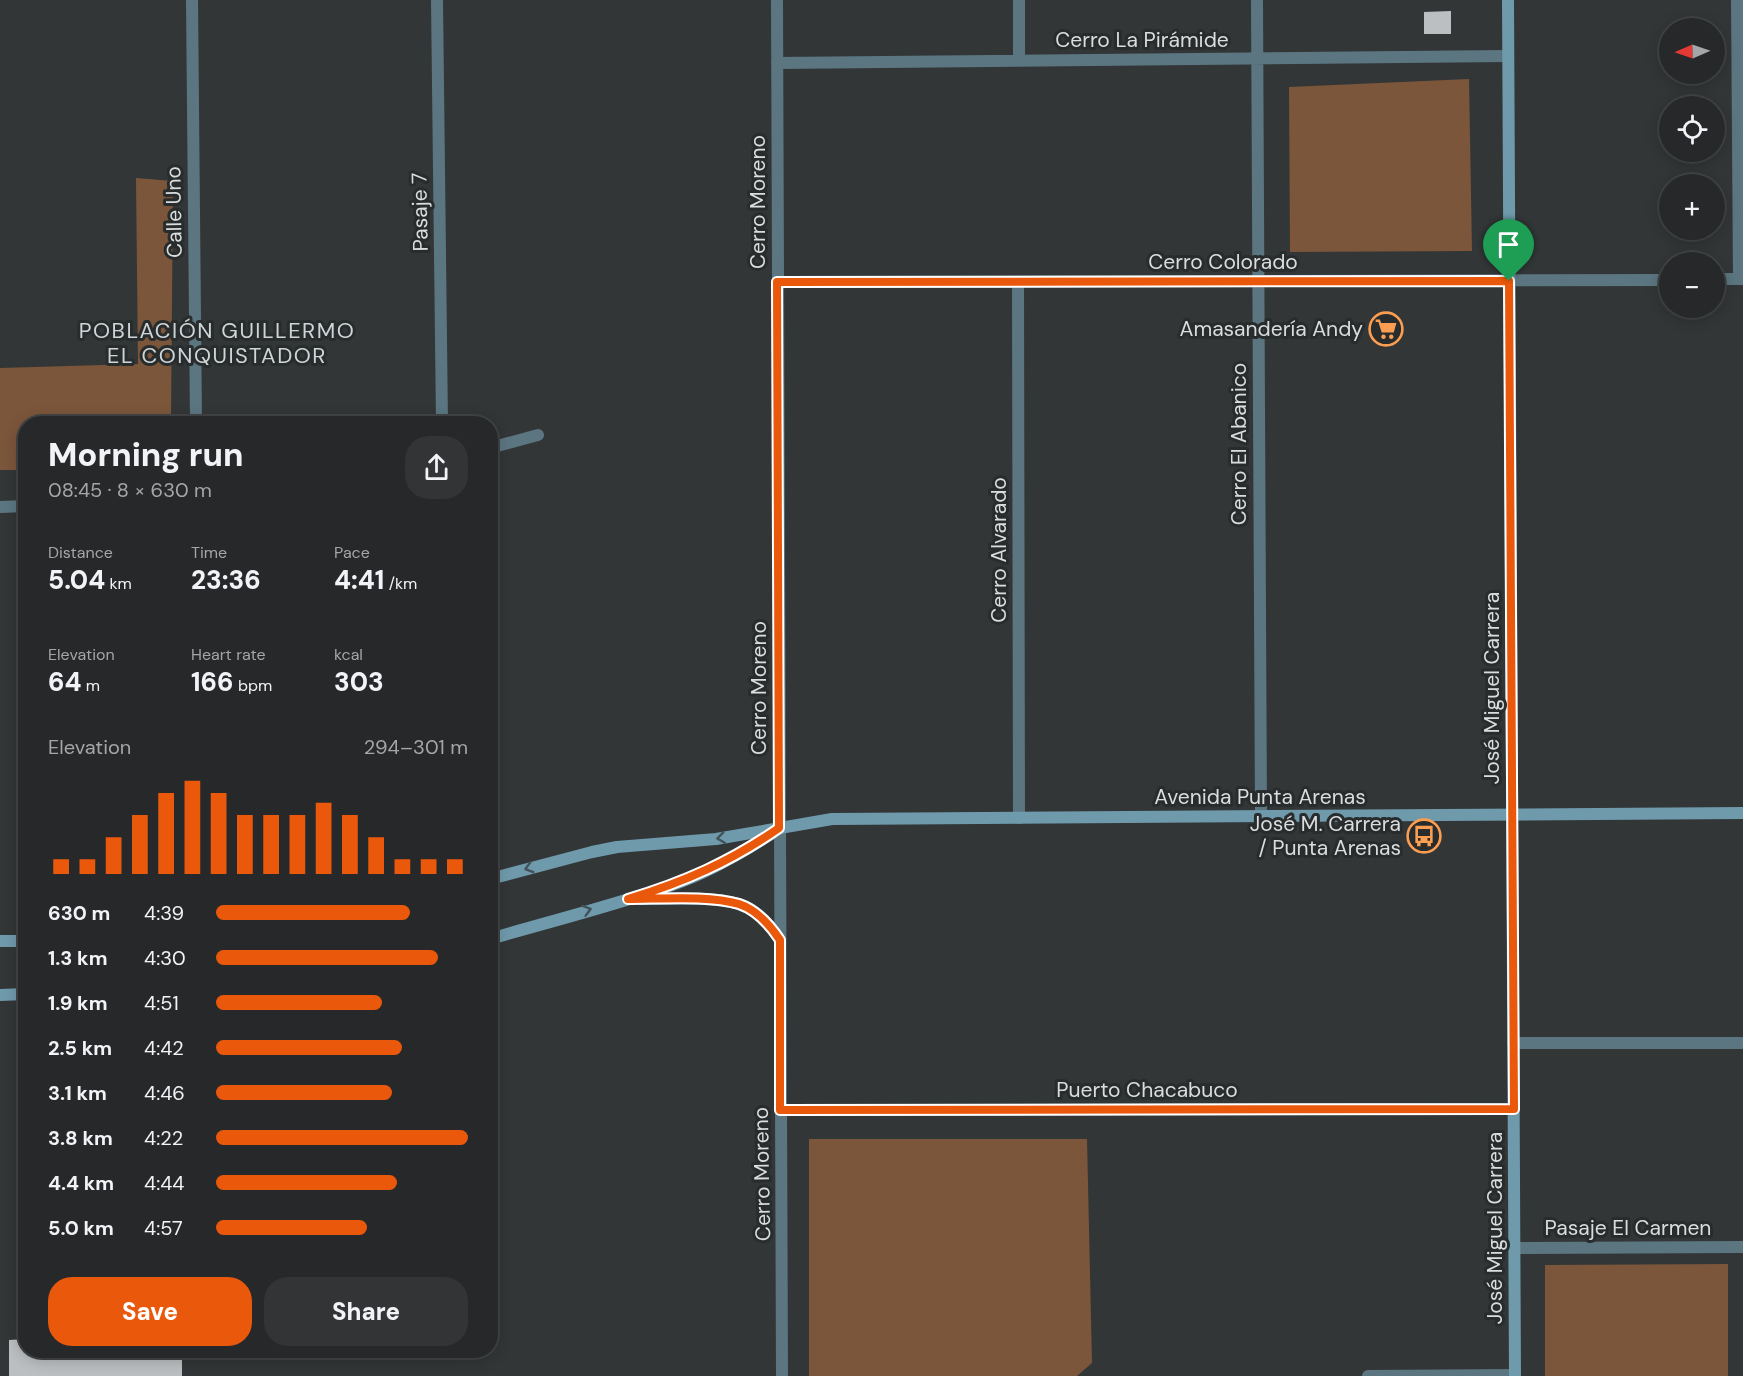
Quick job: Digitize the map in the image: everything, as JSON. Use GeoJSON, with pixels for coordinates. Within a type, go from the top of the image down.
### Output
{"type":"FeatureCollection","features":[{"type":"Feature","properties":{"kind":"main road","name":"José Miguel Carrera"},"geometry":{"type":"LineString","coordinates":[[1508,0],[1515,1376]]}},
{"type":"Feature","properties":{"kind":"main road","name":"Avenida Punta Arenas"},"geometry":{"type":"LineString","coordinates":[[498,877],[600,850],[717,839],[832,819],[1743,813]]}},
{"type":"Feature","properties":{"kind":"main road","name":"Avenida Punta Arenas"},"geometry":{"type":"LineString","coordinates":[[498,937],[674,885],[749,849],[779,828]]}},
{"type":"Feature","properties":{"kind":"main road"},"geometry":{"type":"LineString","coordinates":[[628,899],[679,899],[739,904],[764,920],[780,940]]}},
{"type":"Feature","properties":{"kind":"main road"},"geometry":{"type":"LineString","coordinates":[[0,941],[18,941]]}},
{"type":"Feature","properties":{"kind":"main road"},"geometry":{"type":"LineString","coordinates":[[0,995],[18,994]]}},
{"type":"Feature","properties":{"kind":"street","name":"Calle Uno"},"geometry":{"type":"LineString","coordinates":[[192,0],[196,416]]}},
{"type":"Feature","properties":{"kind":"street","name":"Pasaje 7"},"geometry":{"type":"LineString","coordinates":[[437,0],[442,416]]}},
{"type":"Feature","properties":{"kind":"street","name":"Cerro Moreno"},"geometry":{"type":"LineString","coordinates":[[777,0],[782,1376]]}},
{"type":"Feature","properties":{"kind":"street"},"geometry":{"type":"LineString","coordinates":[[1019,0],[1019,60]]}},
{"type":"Feature","properties":{"kind":"street","name":"Cerro El Abanico"},"geometry":{"type":"LineString","coordinates":[[1257,0],[1261,816]]}},
{"type":"Feature","properties":{"kind":"street"},"geometry":{"type":"LineString","coordinates":[[1725,279],[1741,279],[1740,43],[1737,0]]}},
{"type":"Feature","properties":{"kind":"street","name":"Cerro La Pirámide"},"geometry":{"type":"LineString","coordinates":[[777,63],[1508,56]]}},
{"type":"Feature","properties":{"kind":"street","name":"Cerro Colorado"},"geometry":{"type":"LineString","coordinates":[[777,282],[1659,280]]}},
{"type":"Feature","properties":{"kind":"street","name":"Cerro Alvarado"},"geometry":{"type":"LineString","coordinates":[[1018,282],[1019,818]]}},
{"type":"Feature","properties":{"kind":"street"},"geometry":{"type":"LineString","coordinates":[[498,446],[538,435]]}},
{"type":"Feature","properties":{"kind":"street"},"geometry":{"type":"LineString","coordinates":[[0,507],[18,507]]}},
{"type":"Feature","properties":{"kind":"street"},"geometry":{"type":"LineString","coordinates":[[1513,1043],[1743,1042]]}},
{"type":"Feature","properties":{"kind":"street","name":"Puerto Chacabuco"},"geometry":{"type":"LineString","coordinates":[[780,1110],[1514,1109]]}},
{"type":"Feature","properties":{"kind":"street","name":"Pasaje El Carmen"},"geometry":{"type":"LineString","coordinates":[[1514,1248],[1743,1247]]}},
{"type":"Feature","properties":{"kind":"street"},"geometry":{"type":"LineString","coordinates":[[1368,1376],[1515,1376]]}},
{"type":"Feature","properties":{"kind":"shaded area"},"geometry":{"type":"Polygon","coordinates":[[[1469,79],[1472,251],[1290,252],[1289,87],[1469,79]]]}},
{"type":"Feature","properties":{"kind":"shaded area"},"geometry":{"type":"Polygon","coordinates":[[[136,178],[173,181],[171,416],[18,416],[18,470],[0,470],[0,368],[138,364],[136,178]]]}},
{"type":"Feature","properties":{"kind":"shaded area"},"geometry":{"type":"Polygon","coordinates":[[[809,1139],[1087,1139],[1092,1363],[1077,1376],[809,1376],[809,1139]]]}},
{"type":"Feature","properties":{"kind":"shaded area"},"geometry":{"type":"Polygon","coordinates":[[[1728,1264],[1728,1376],[1545,1376],[1545,1265],[1728,1264]]]}},
{"type":"Feature","properties":{"kind":"building"},"geometry":{"type":"Polygon","coordinates":[[[1451,11],[1451,34],[1424,34],[1424,12],[1451,11]]]}},
{"type":"Feature","properties":{"kind":"building","name":"Amasandería Andy"},"geometry":{"type":"Polygon","coordinates":[[[1379,317],[1393,318],[1392,340],[1378,339],[1379,317]]]}},
{"type":"Feature","properties":{"kind":"building"},"geometry":{"type":"Polygon","coordinates":[[[18,1339],[18,1358],[182,1358],[182,1376],[9,1376],[9,1340],[18,1339]]]}},
{"type":"Feature","properties":{"kind":"place","name":"Amasandería Andy"},"geometry":{"type":"Point","coordinates":[1386,329]}},
{"type":"Feature","properties":{"kind":"place","name":"José M. Carrera / Punta Arenas"},"geometry":{"type":"Point","coordinates":[1424,836]}},
{"type":"Feature","properties":{"kind":"district","name":"POBLACIÓN GUILLERMO EL CONQUISTADOR"},"geometry":{"type":"Point","coordinates":[217,342]}},
{"type":"Feature","properties":{"kind":"route"},"geometry":{"type":"LineString","coordinates":[[1509,281],[1514,1109],[780,1110],[780,940],[773,929],[754,912],[739,904],[679,899],[628,899],[674,885],[717,866],[749,849],[779,828],[777,282],[1509,281]]}}]}
